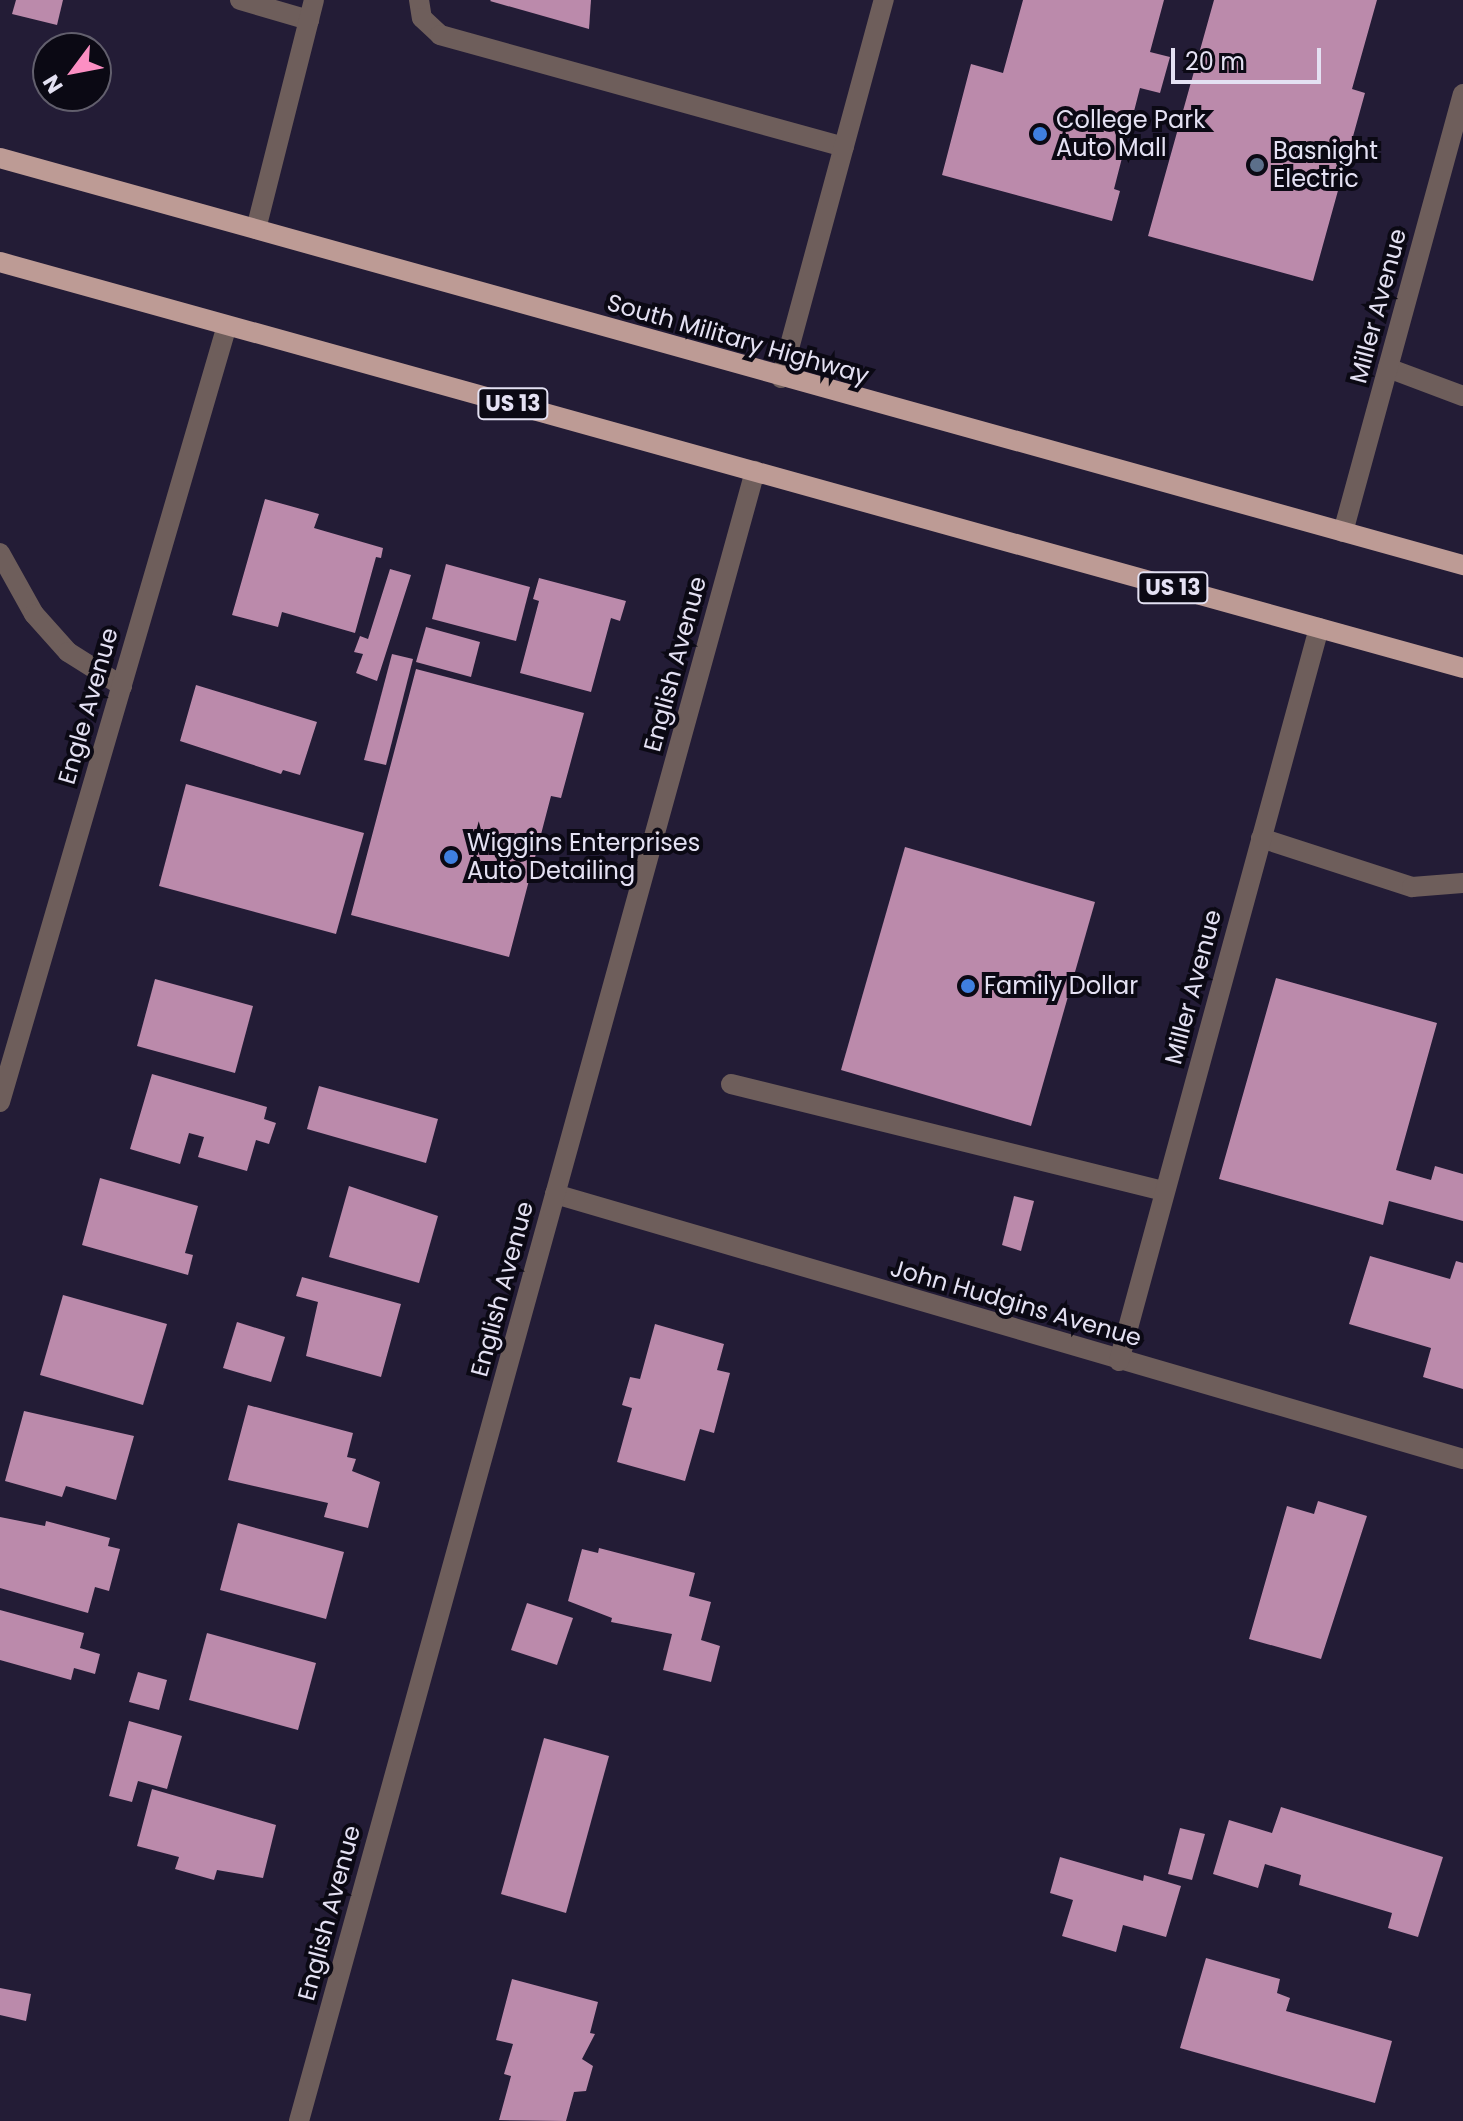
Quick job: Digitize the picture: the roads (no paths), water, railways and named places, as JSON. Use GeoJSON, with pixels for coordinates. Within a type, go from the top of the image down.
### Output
{"type":"FeatureCollection","features":[{"type":"Feature","properties":{"kind":"main road","name":"South Military Highway"},"geometry":{"type":"LineString","coordinates":[[0,158],[781,378],[1463,565]]}},
{"type":"Feature","properties":{"kind":"main road","name":"US 13"},"geometry":{"type":"LineString","coordinates":[[0,262],[1463,668]]}},
{"type":"Feature","properties":{"kind":"street"},"geometry":{"type":"LineString","coordinates":[[240,0],[309,20]]}},
{"type":"Feature","properties":{"kind":"street"},"geometry":{"type":"LineString","coordinates":[[256,229],[314,0]]}},
{"type":"Feature","properties":{"kind":"street"},"geometry":{"type":"LineString","coordinates":[[419,0],[422,18],[440,35],[844,147]]}},
{"type":"Feature","properties":{"kind":"street"},"geometry":{"type":"LineString","coordinates":[[781,378],[884,0]]}},
{"type":"Feature","properties":{"kind":"street","name":"Miller Avenue"},"geometry":{"type":"LineString","coordinates":[[1343,532],[1463,94]]}},
{"type":"Feature","properties":{"kind":"street","name":"Engle Avenue"},"geometry":{"type":"LineString","coordinates":[[0,1102],[227,325]]}},
{"type":"Feature","properties":{"kind":"street"},"geometry":{"type":"LineString","coordinates":[[1388,368],[1463,396]]}},
{"type":"Feature","properties":{"kind":"street","name":"English Avenue"},"geometry":{"type":"LineString","coordinates":[[299,2121],[755,471]]}},
{"type":"Feature","properties":{"kind":"street"},"geometry":{"type":"LineString","coordinates":[[0,553],[34,614],[68,652],[122,686]]}},
{"type":"Feature","properties":{"kind":"street","name":"Miller Avenue"},"geometry":{"type":"LineString","coordinates":[[1119,1361],[1319,628]]}},
{"type":"Feature","properties":{"kind":"street"},"geometry":{"type":"LineString","coordinates":[[1261,838],[1412,887],[1463,883]]}},
{"type":"Feature","properties":{"kind":"street"},"geometry":{"type":"LineString","coordinates":[[731,1084],[1164,1191]]}},
{"type":"Feature","properties":{"kind":"street","name":"John Hudgins Avenue"},"geometry":{"type":"LineString","coordinates":[[555,1194],[1463,1459]]}},
{"type":"Feature","properties":{"kind":"place","name":"College Park Auto Mall"},"geometry":{"type":"Point","coordinates":[1040,134]}},
{"type":"Feature","properties":{"kind":"place","name":"Basnight Electric"},"geometry":{"type":"Point","coordinates":[1257,165]}},
{"type":"Feature","properties":{"kind":"place","name":"Wiggins Enterprises Auto Detailing"},"geometry":{"type":"Point","coordinates":[451,857]}},
{"type":"Feature","properties":{"kind":"place","name":"Family Dollar"},"geometry":{"type":"Point","coordinates":[968,986]}}]}
